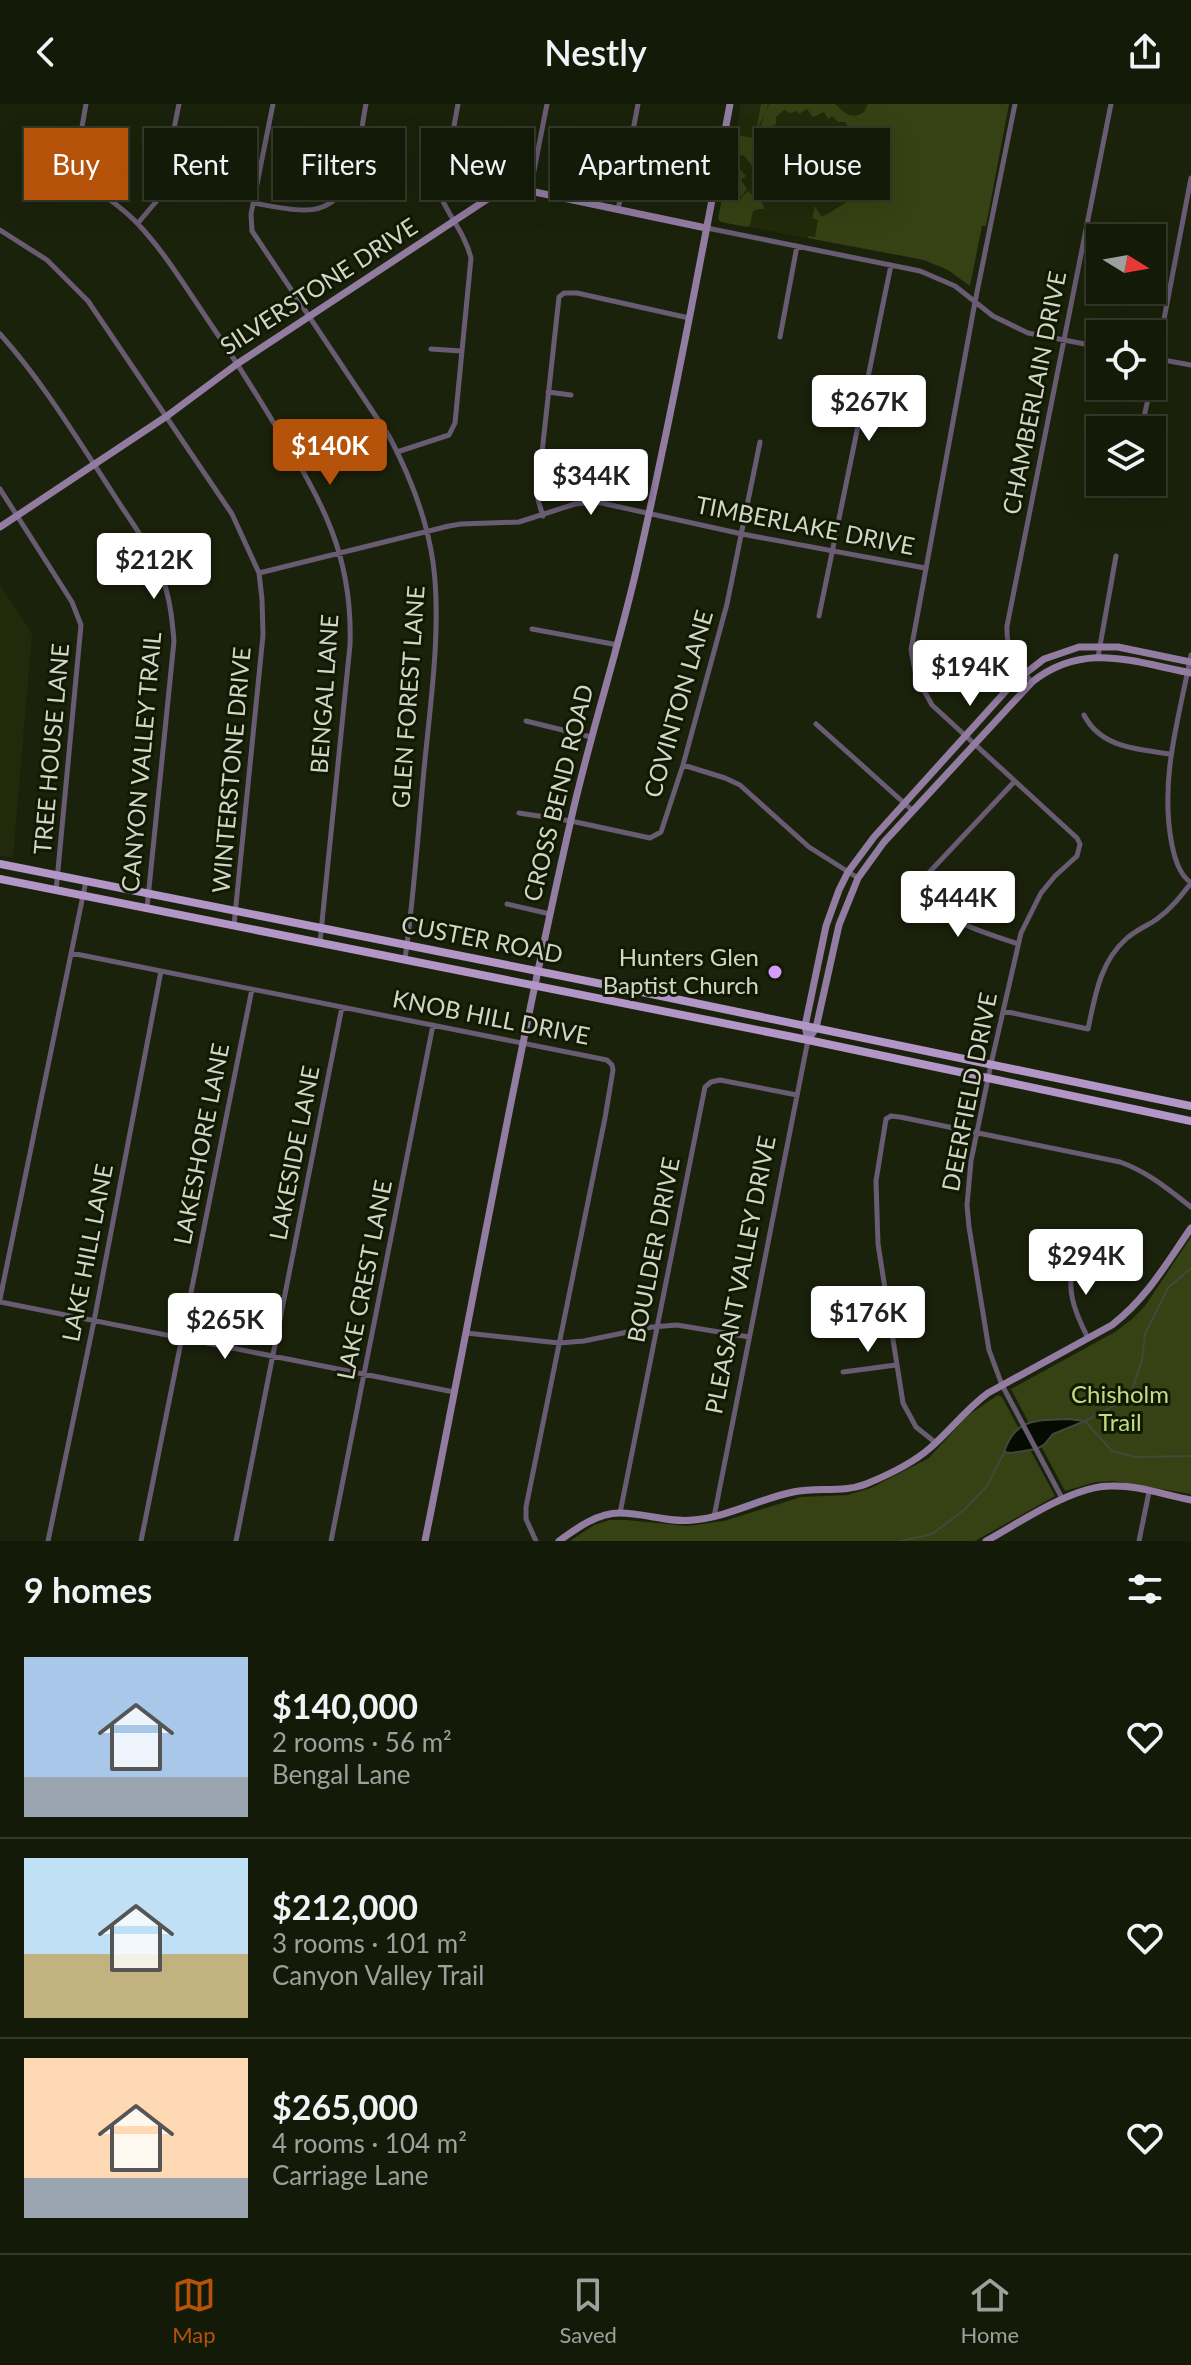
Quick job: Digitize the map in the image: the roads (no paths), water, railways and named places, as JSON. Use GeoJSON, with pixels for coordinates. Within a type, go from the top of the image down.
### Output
{"type":"FeatureCollection","features":[{"type":"Feature","properties":{"kind":"main road","name":"CUSTER ROAD"},"geometry":{"type":"LineString","coordinates":[[0,864],[539,971],[1191,1106]]}},
{"type":"Feature","properties":{"kind":"main road","name":"CUSTER ROAD"},"geometry":{"type":"LineString","coordinates":[[0,879],[808,1040],[1191,1121]]}},
{"type":"Feature","properties":{"kind":"street","name":"BENGAL LANE"},"geometry":{"type":"LineString","coordinates":[[86,104],[76,161],[78,173],[138,223],[175,272],[237,364],[317,493],[340,553],[350,598],[350,645],[320,943]]}},
{"type":"Feature","properties":{"kind":"street"},"geometry":{"type":"LineString","coordinates":[[138,223],[157,202],[163,190],[179,104]]}},
{"type":"Feature","properties":{"kind":"street","name":"GLEN FOREST LANE"},"geometry":{"type":"LineString","coordinates":[[273,104],[250,223],[252,231],[397,452],[426,532],[435,577],[430,708],[404,960]]}},
{"type":"Feature","properties":{"kind":"street"},"geometry":{"type":"LineString","coordinates":[[254,203],[305,210],[337,199],[352,172],[366,104]]}},
{"type":"Feature","properties":{"kind":"street"},"geometry":{"type":"LineString","coordinates":[[397,452],[444,438],[452,432],[471,258],[467,243],[441,197],[458,104]]}},
{"type":"Feature","properties":{"kind":"street"},"geometry":{"type":"LineString","coordinates":[[534,171],[547,104]]}},
{"type":"Feature","properties":{"kind":"street"},"geometry":{"type":"LineString","coordinates":[[618,210],[638,104]]}},
{"type":"Feature","properties":{"kind":"street","name":"CROSS BEND ROAD"},"geometry":{"type":"LineString","coordinates":[[425,1541],[550,914],[591,737],[638,566],[690,318],[730,104]]}},
{"type":"Feature","properties":{"kind":"street"},"geometry":{"type":"LineString","coordinates":[[1015,104],[912,635],[912,663],[922,690],[932,705],[1015,781],[918,885],[917,890],[960,924],[1018,944]]}},
{"type":"Feature","properties":{"kind":"street","name":"CHAMBERLAIN DRIVE"},"geometry":{"type":"LineString","coordinates":[[1032,682],[1010,657],[1007,626],[1111,104]]}},
{"type":"Feature","properties":{"kind":"street"},"geometry":{"type":"LineString","coordinates":[[1163,320],[1191,178]]}},
{"type":"Feature","properties":{"kind":"street","name":"SILVERSTONE DRIVE"},"geometry":{"type":"LineString","coordinates":[[534,192],[920,271],[955,286],[993,316],[1019,330],[1086,345]]}},
{"type":"Feature","properties":{"kind":"street","name":"SILVERSTONE DRIVE"},"geometry":{"type":"LineString","coordinates":[[0,527],[167,416],[237,364],[486,200]]}},
{"type":"Feature","properties":{"kind":"street","name":"WINTERSTONE DRIVE"},"geometry":{"type":"LineString","coordinates":[[0,230],[47,260],[76,286],[110,331],[232,514],[259,573],[263,635],[234,926]]}},
{"type":"Feature","properties":{"kind":"street"},"geometry":{"type":"LineString","coordinates":[[780,337],[797,246]]}},
{"type":"Feature","properties":{"kind":"street"},"geometry":{"type":"LineString","coordinates":[[819,616],[891,264]]}},
{"type":"Feature","properties":{"kind":"street"},"geometry":{"type":"LineString","coordinates":[[543,516],[538,500],[539,480],[559,297],[564,293],[577,293],[690,318]]}},
{"type":"Feature","properties":{"kind":"street","name":"CANYON VALLEY TRAIL"},"geometry":{"type":"LineString","coordinates":[[0,334],[21,357],[158,566],[171,612],[174,641],[147,908]]}},
{"type":"Feature","properties":{"kind":"street"},"geometry":{"type":"LineString","coordinates":[[431,349],[461,351]]}},
{"type":"Feature","properties":{"kind":"street"},"geometry":{"type":"LineString","coordinates":[[1166,360],[1191,365]]}},
{"type":"Feature","properties":{"kind":"street"},"geometry":{"type":"LineString","coordinates":[[548,392],[571,395]]}},
{"type":"Feature","properties":{"kind":"street","name":"COVINTON LANE"},"geometry":{"type":"LineString","coordinates":[[519,813],[655,837],[661,832],[683,765],[727,604],[760,442]]}},
{"type":"Feature","properties":{"kind":"street","name":"TREE HOUSE LANE"},"geometry":{"type":"LineString","coordinates":[[0,489],[72,602],[81,625],[56,891]]}},
{"type":"Feature","properties":{"kind":"street","name":"TIMBERLAKE DRIVE"},"geometry":{"type":"LineString","coordinates":[[259,573],[461,524],[519,522],[584,502],[597,502],[742,534],[925,568]]}},
{"type":"Feature","properties":{"kind":"street"},"geometry":{"type":"LineString","coordinates":[[1098,657],[1116,556]]}},
{"type":"Feature","properties":{"kind":"street"},"geometry":{"type":"LineString","coordinates":[[532,629],[618,645]]}},
{"type":"Feature","properties":{"kind":"street","name":"PLEASANT VALLEY DRIVE"},"geometry":{"type":"LineString","coordinates":[[808,1040],[805,1026],[824,935],[848,872],[874,837],[1024,673],[1058,652],[1079,647],[1099,646],[1191,659]]}},
{"type":"Feature","properties":{"kind":"street","name":"PLEASANT VALLEY DRIVE"},"geometry":{"type":"LineString","coordinates":[[714,1517],[808,1040],[816,1028],[835,938],[858,878],[879,849],[975,743],[1032,682],[1052,668],[1070,661],[1098,657],[1189,673]]}},
{"type":"Feature","properties":{"kind":"street"},"geometry":{"type":"LineString","coordinates":[[1003,1011],[1088,1029],[1099,981],[1113,953],[1125,940],[1170,909],[1191,883],[1175,860],[1168,813],[1170,754],[1191,659]]}},
{"type":"Feature","properties":{"kind":"street"},"geometry":{"type":"LineString","coordinates":[[1084,715],[1097,733],[1110,742],[1170,754]]}},
{"type":"Feature","properties":{"kind":"street"},"geometry":{"type":"LineString","coordinates":[[526,721],[591,737]]}},
{"type":"Feature","properties":{"kind":"street"},"geometry":{"type":"LineString","coordinates":[[816,724],[913,811]]}},
{"type":"Feature","properties":{"kind":"street"},"geometry":{"type":"LineString","coordinates":[[683,765],[740,785],[809,847],[858,878]]}},
{"type":"Feature","properties":{"kind":"street","name":"DEERFIELD DRIVE"},"geometry":{"type":"LineString","coordinates":[[1015,781],[1080,844],[1077,856],[1041,893],[1018,944],[968,1182],[969,1227],[989,1350],[1002,1385],[1063,1500]]}},
{"type":"Feature","properties":{"kind":"street"},"geometry":{"type":"LineString","coordinates":[[86,881],[0,1301],[455,1392]]}},
{"type":"Feature","properties":{"kind":"street"},"geometry":{"type":"LineString","coordinates":[[507,904],[550,914]]}},
{"type":"Feature","properties":{"kind":"street"},"geometry":{"type":"LineString","coordinates":[[824,935],[835,938]]}},
{"type":"Feature","properties":{"kind":"street","name":"KNOB HILL DRIVE"},"geometry":{"type":"LineString","coordinates":[[71,953],[607,1060],[612,1065],[526,1507],[526,1519],[536,1541]]}},
{"type":"Feature","properties":{"kind":"street","name":"LAKE HILL LANE"},"geometry":{"type":"LineString","coordinates":[[48,1541],[161,971]]}},
{"type":"Feature","properties":{"kind":"street","name":"LAKESHORE LANE"},"geometry":{"type":"LineString","coordinates":[[141,1541],[252,989]]}},
{"type":"Feature","properties":{"kind":"street","name":"LAKESIDE LANE"},"geometry":{"type":"LineString","coordinates":[[236,1541],[342,1007]]}},
{"type":"Feature","properties":{"kind":"street","name":"LAKE CREST LANE"},"geometry":{"type":"LineString","coordinates":[[331,1541],[433,1025]]}},
{"type":"Feature","properties":{"kind":"street","name":"BOULDER DRIVE"},"geometry":{"type":"LineString","coordinates":[[620,1513],[705,1087],[720,1080],[797,1095]]}},
{"type":"Feature","properties":{"kind":"street"},"geometry":{"type":"LineString","coordinates":[[936,1443],[916,1427],[909,1416],[903,1403],[896,1365],[875,1215],[878,1167],[886,1119],[900,1117],[1120,1162],[1151,1176],[1191,1207]]}},
{"type":"Feature","properties":{"kind":"street"},"geometry":{"type":"LineString","coordinates":[[559,1541],[593,1520],[620,1513],[672,1521],[714,1517],[806,1489],[840,1490],[866,1484],[917,1459],[970,1406],[1112,1325],[1140,1301],[1191,1228]]}},
{"type":"Feature","properties":{"kind":"street"},"geometry":{"type":"LineString","coordinates":[[1074,1256],[1070,1282],[1072,1302],[1088,1338]]}},
{"type":"Feature","properties":{"kind":"street"},"geometry":{"type":"LineString","coordinates":[[466,1333],[559,1343],[677,1325],[749,1337]]}},
{"type":"Feature","properties":{"kind":"street"},"geometry":{"type":"LineString","coordinates":[[843,1372],[896,1365]]}},
{"type":"Feature","properties":{"kind":"street"},"geometry":{"type":"LineString","coordinates":[[986,1541],[1080,1491],[1097,1486],[1114,1486],[1191,1500]]}},
{"type":"Feature","properties":{"kind":"street"},"geometry":{"type":"LineString","coordinates":[[1139,1541],[1149,1492]]}},
{"type":"Feature","properties":{"kind":"waterway"},"geometry":{"type":"LineString","coordinates":[[1083,1422],[1119,1403],[1132,1390],[1142,1360],[1145,1334],[1168,1288],[1191,1268]]}},
{"type":"Feature","properties":{"kind":"waterway"},"geometry":{"type":"LineString","coordinates":[[1086,1422],[1112,1451],[1135,1457],[1191,1456]]}},
{"type":"Feature","properties":{"kind":"waterway"},"geometry":{"type":"LineString","coordinates":[[902,1541],[932,1534],[964,1510],[987,1486],[1005,1451]]}},
{"type":"Feature","properties":{"kind":"place","name":"Hunters Glen Baptist Church"},"geometry":{"type":"Point","coordinates":[775,972]}},
{"type":"Feature","properties":{"kind":"park label","name":"Chisholm Trail"},"geometry":{"type":"Point","coordinates":[1120,1409]}}]}
